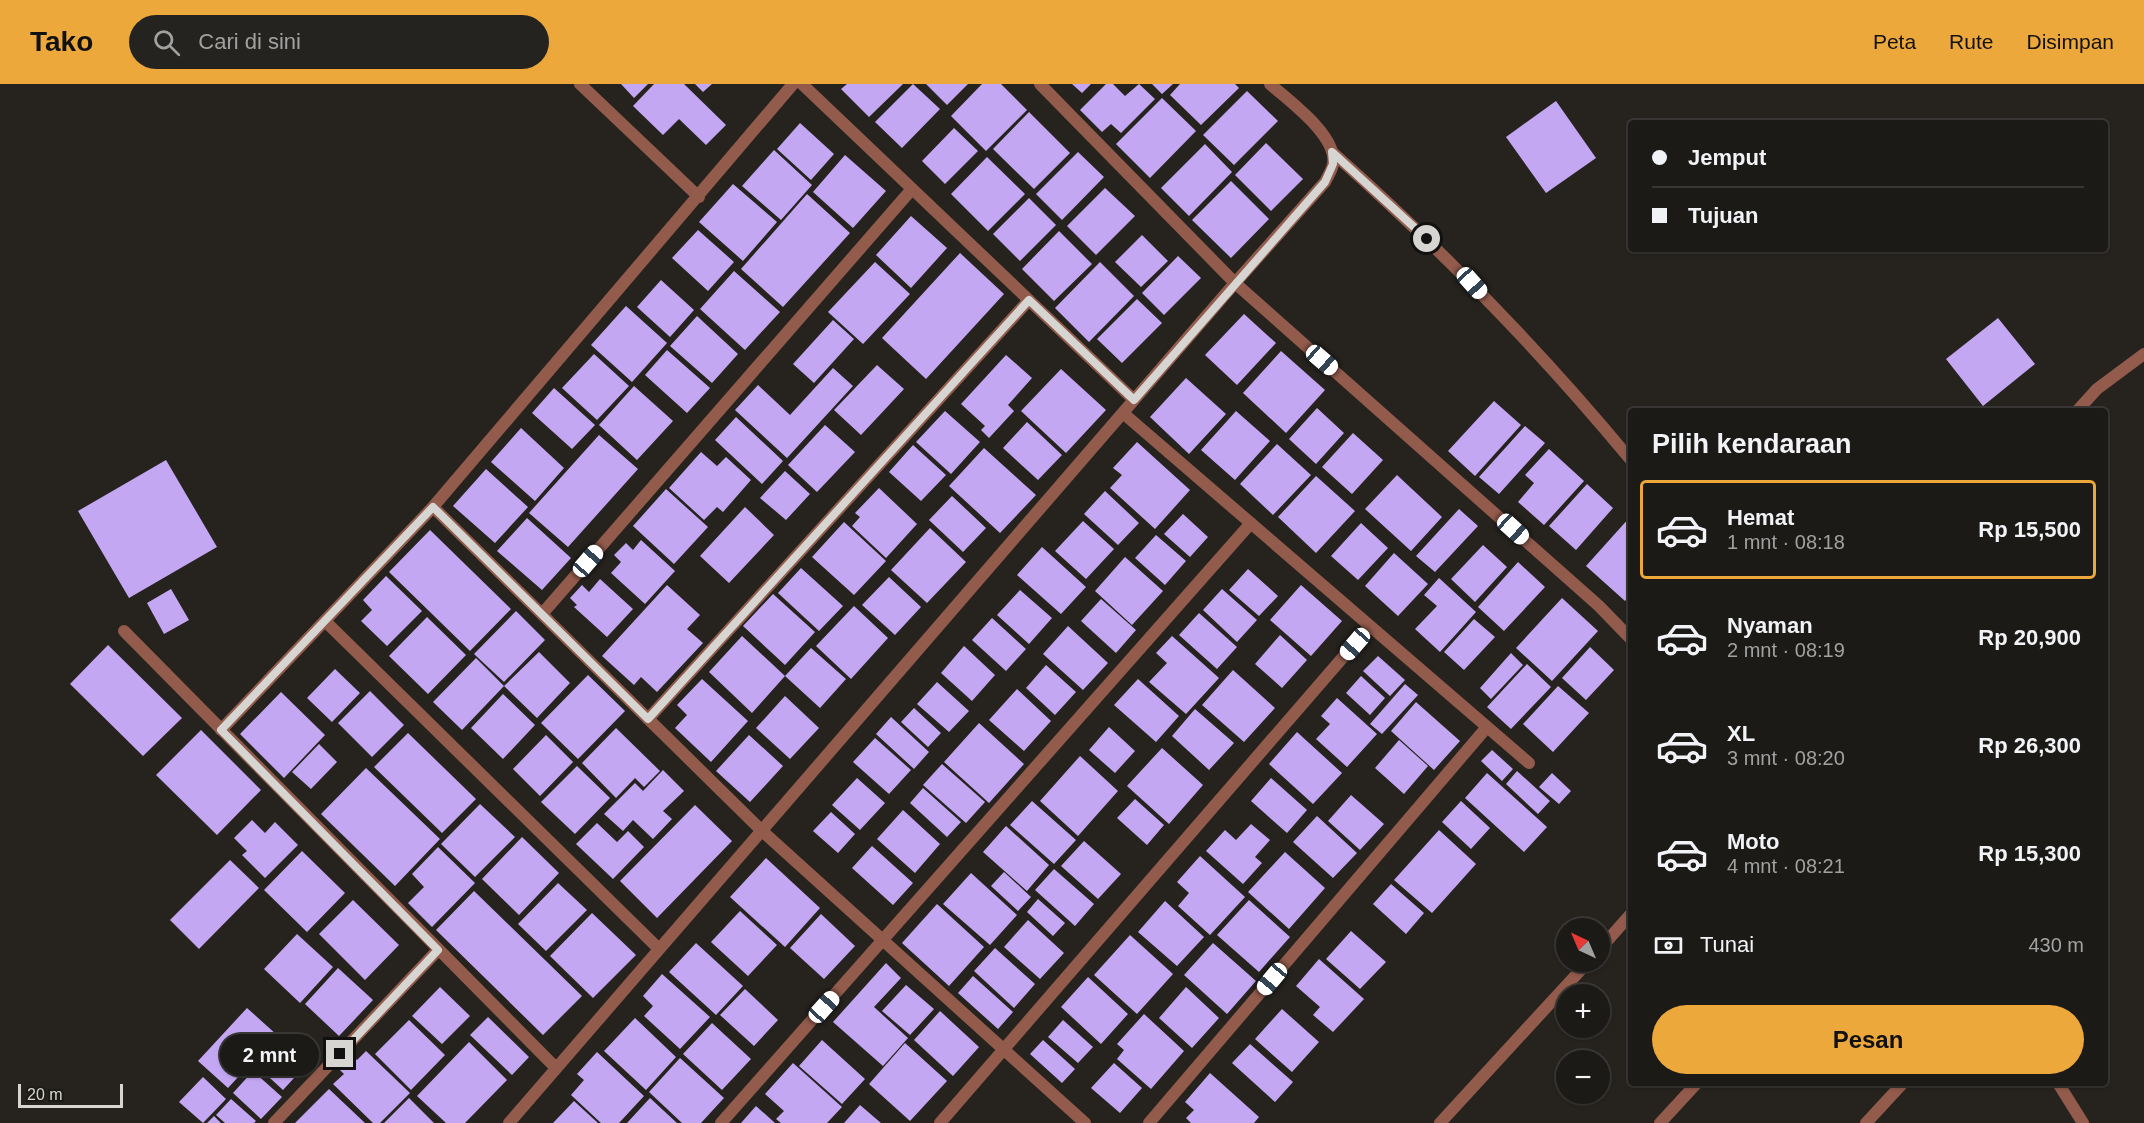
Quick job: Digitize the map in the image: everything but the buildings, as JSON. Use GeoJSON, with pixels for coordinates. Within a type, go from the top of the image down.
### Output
{"type":"FeatureCollection","features":[{"type":"Feature","properties":{"kind":"street"},"geometry":{"type":"LineString","coordinates":[[580,84],[699,197]]}},
{"type":"Feature","properties":{"kind":"street"},"geometry":{"type":"LineString","coordinates":[[221,730],[433,507],[793,84]]}},
{"type":"Feature","properties":{"kind":"street"},"geometry":{"type":"LineString","coordinates":[[802,84],[1134,400]]}},
{"type":"Feature","properties":{"kind":"street"},"geometry":{"type":"LineString","coordinates":[[1040,84],[1235,283],[1599,606],[1628,636]]}},
{"type":"Feature","properties":{"kind":"street"},"geometry":{"type":"LineString","coordinates":[[1270,84],[1320,130],[1332,152],[1413,224],[1472,283],[1628,457]]}},
{"type":"Feature","properties":{"kind":"street"},"geometry":{"type":"LineString","coordinates":[[509,1123],[1235,283],[1325,182],[1333,164],[1332,152]]}},
{"type":"Feature","properties":{"kind":"street"},"geometry":{"type":"LineString","coordinates":[[542,614],[912,189]]}},
{"type":"Feature","properties":{"kind":"street"},"geometry":{"type":"LineString","coordinates":[[648,719],[1029,300]]}},
{"type":"Feature","properties":{"kind":"street"},"geometry":{"type":"LineString","coordinates":[[2080,408],[2097,389],[2144,354]]}},
{"type":"Feature","properties":{"kind":"street"},"geometry":{"type":"LineString","coordinates":[[1123,413],[1529,763]]}},
{"type":"Feature","properties":{"kind":"street"},"geometry":{"type":"LineString","coordinates":[[433,507],[761,830],[1085,1123]]}},
{"type":"Feature","properties":{"kind":"street"},"geometry":{"type":"LineString","coordinates":[[721,1123],[1251,523]]}},
{"type":"Feature","properties":{"kind":"street"},"geometry":{"type":"LineString","coordinates":[[325,621],[659,950]]}},
{"type":"Feature","properties":{"kind":"street"},"geometry":{"type":"LineString","coordinates":[[940,1123],[1370,626]]}},
{"type":"Feature","properties":{"kind":"street"},"geometry":{"type":"LineString","coordinates":[[124,631],[556,1068]]}},
{"type":"Feature","properties":{"kind":"street"},"geometry":{"type":"LineString","coordinates":[[1149,1123],[1486,727]]}},
{"type":"Feature","properties":{"kind":"street"},"geometry":{"type":"LineString","coordinates":[[1610,938],[1628,917]]}},
{"type":"Feature","properties":{"kind":"street"},"geometry":{"type":"LineString","coordinates":[[274,1123],[438,950]]}},
{"type":"Feature","properties":{"kind":"street"},"geometry":{"type":"LineString","coordinates":[[1440,1123],[1579,972]]}},
{"type":"Feature","properties":{"kind":"street"},"geometry":{"type":"LineString","coordinates":[[1660,1123],[1695,1086]]}},
{"type":"Feature","properties":{"kind":"street"},"geometry":{"type":"LineString","coordinates":[[1866,1123],[1900,1086]]}},
{"type":"Feature","properties":{"kind":"street"},"geometry":{"type":"LineString","coordinates":[[2060,1086],[2083,1123]]}},
{"type":"Feature","properties":{"kind":"route"},"geometry":{"type":"LineString","coordinates":[[340,1054],[438,950],[221,730],[433,507],[648,719],[1029,300],[1134,400],[1325,182],[1333,164],[1332,152],[1427,239]]}}]}
